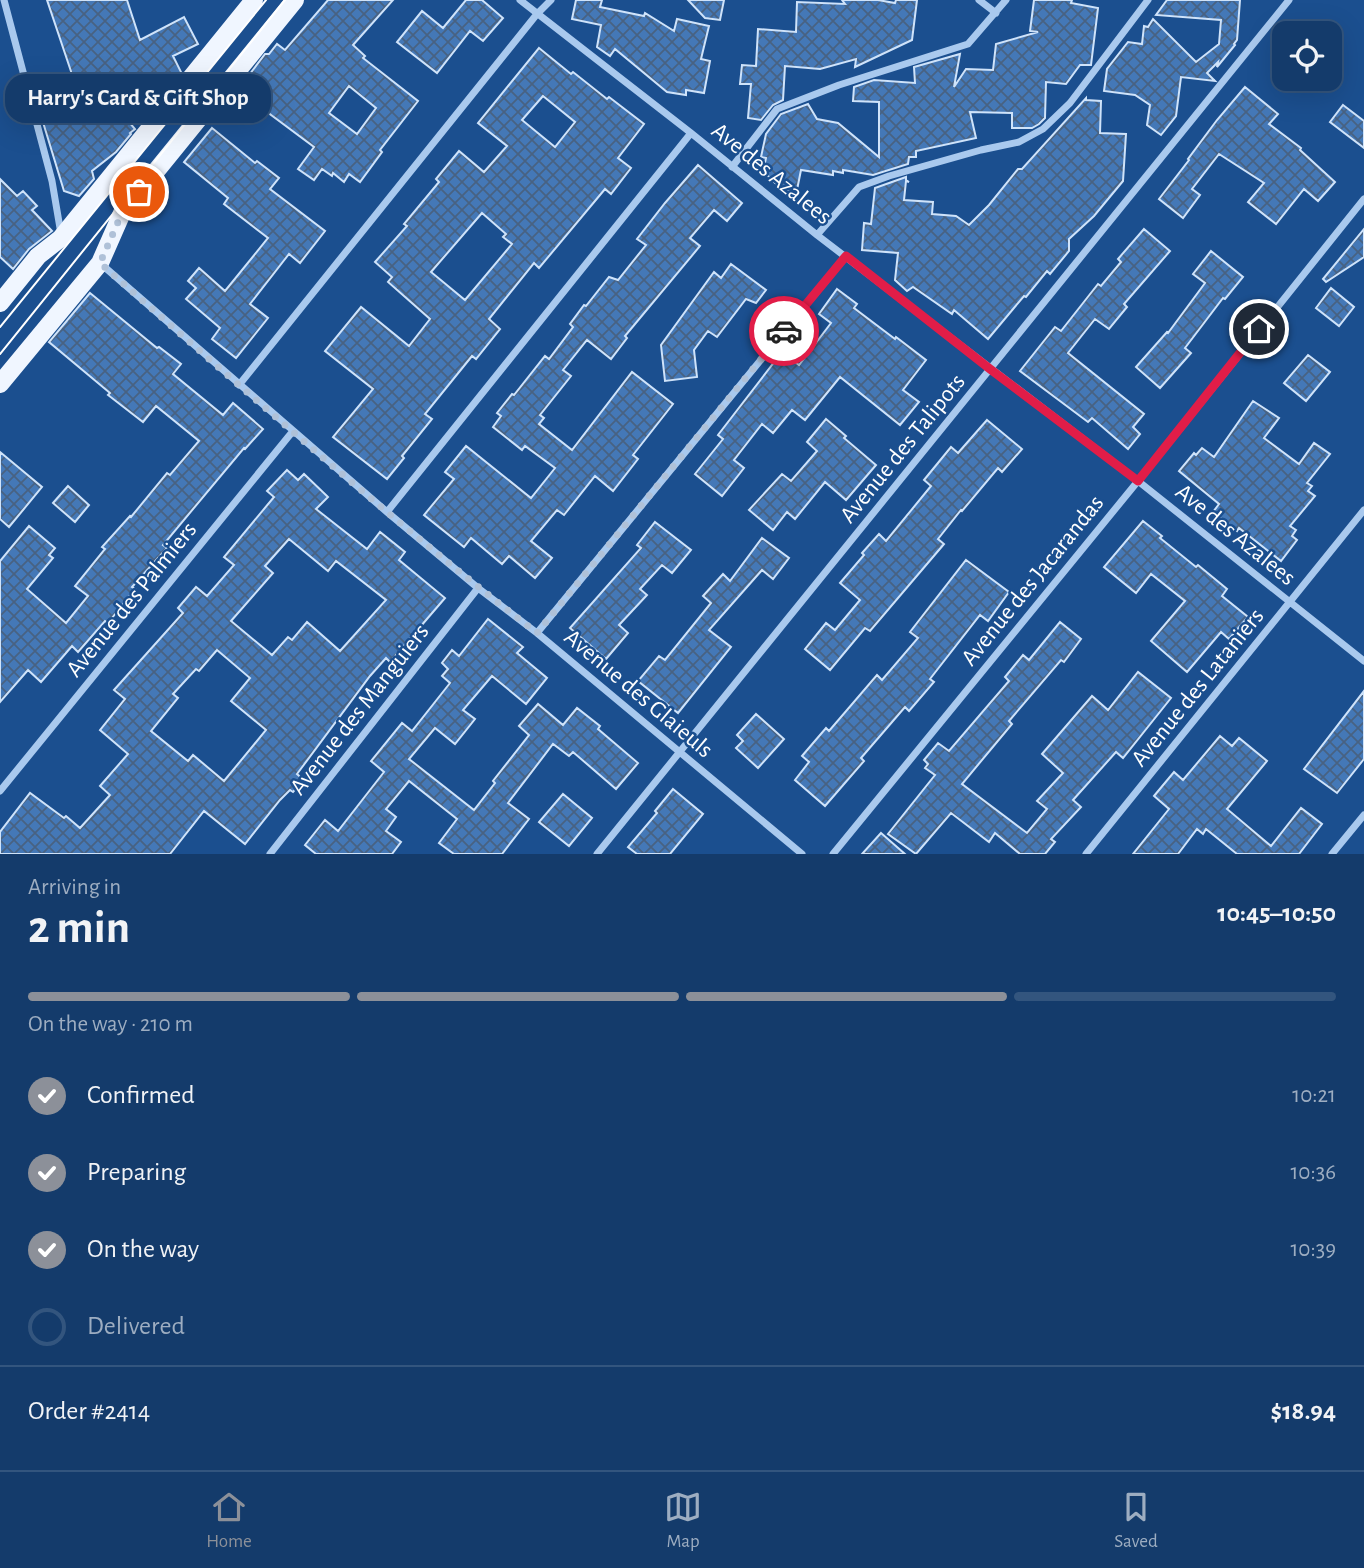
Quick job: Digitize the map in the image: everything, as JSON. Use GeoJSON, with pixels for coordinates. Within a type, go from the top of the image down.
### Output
{"type":"FeatureCollection","features":[{"type":"Feature","properties":{"kind":"main road"},"geometry":{"type":"LineString","coordinates":[[0,303],[38,256],[61,238],[254,0]]}},
{"type":"Feature","properties":{"kind":"main road"},"geometry":{"type":"LineString","coordinates":[[0,384],[100,263],[122,213],[295,0]]}},
{"type":"Feature","properties":{"kind":"street"},"geometry":{"type":"LineString","coordinates":[[4,0],[52,181],[61,238]]}},
{"type":"Feature","properties":{"kind":"street","name":"Ave des Azalees"},"geometry":{"type":"LineString","coordinates":[[520,0],[990,369],[1138,481],[1364,661]]}},
{"type":"Feature","properties":{"kind":"street"},"geometry":{"type":"LineString","coordinates":[[239,385],[551,0]]}},
{"type":"Feature","properties":{"kind":"street"},"geometry":{"type":"LineString","coordinates":[[979,0],[996,13]]}},
{"type":"Feature","properties":{"kind":"street"},"geometry":{"type":"LineString","coordinates":[[732,167],[777,109],[839,85],[968,44],[1006,0]]}},
{"type":"Feature","properties":{"kind":"street"},"geometry":{"type":"LineString","coordinates":[[817,234],[859,187],[981,149],[1019,142],[1044,129],[1070,103],[1148,0]]}},
{"type":"Feature","properties":{"kind":"street","name":"Avenue des Talipots"},"geometry":{"type":"LineString","coordinates":[[597,854],[1289,0]]}},
{"type":"Feature","properties":{"kind":"street"},"geometry":{"type":"LineString","coordinates":[[387,512],[691,133]]}},
{"type":"Feature","properties":{"kind":"street","name":"Avenue des Jacarandas"},"geometry":{"type":"LineString","coordinates":[[833,854],[1364,199]]}},
{"type":"Feature","properties":{"kind":"street"},"geometry":{"type":"LineString","coordinates":[[537,633],[846,256]]}},
{"type":"Feature","properties":{"kind":"street","name":"Avenue des Glaieuls"},"geometry":{"type":"LineString","coordinates":[[100,263],[387,512],[802,854]]}},
{"type":"Feature","properties":{"kind":"street","name":"Avenue des Palmiers"},"geometry":{"type":"LineString","coordinates":[[0,791],[293,431]]}},
{"type":"Feature","properties":{"kind":"street","name":"Avenue des Lataniers"},"geometry":{"type":"LineString","coordinates":[[1086,854],[1364,510]]}},
{"type":"Feature","properties":{"kind":"street","name":"Avenue des Manguiers"},"geometry":{"type":"LineString","coordinates":[[270,854],[478,588]]}},
{"type":"Feature","properties":{"kind":"street"},"geometry":{"type":"LineString","coordinates":[[1332,854],[1364,815]]}},
{"type":"Feature","properties":{"kind":"building"},"geometry":{"type":"Polygon","coordinates":[[[47,0],[127,0],[140,40],[184,17],[198,44],[173,56],[181,72],[168,88],[165,90],[159,77],[139,104],[119,110],[135,129],[116,152],[92,171],[94,179],[79,196],[64,191],[42,119],[83,107],[47,0]]]}},
{"type":"Feature","properties":{"kind":"building"},"geometry":{"type":"Polygon","coordinates":[[[328,0],[393,0],[353,45],[365,56],[363,58],[418,101],[380,150],[382,152],[360,182],[349,174],[344,182],[333,173],[332,176],[322,169],[314,180],[298,169],[314,147],[239,91],[265,54],[269,54],[277,44],[285,50],[328,0]],[[349,86],[329,113],[357,134],[376,108],[349,86]]]}},
{"type":"Feature","properties":{"kind":"building"},"geometry":{"type":"Polygon","coordinates":[[[466,0],[482,0],[503,18],[483,41],[470,31],[437,73],[397,42],[422,11],[443,28],[466,0]]]}},
{"type":"Feature","properties":{"kind":"building"},"geometry":{"type":"Polygon","coordinates":[[[576,0],[602,0],[600,7],[644,16],[645,13],[674,31],[677,19],[709,26],[701,59],[710,61],[704,93],[686,90],[686,95],[667,92],[615,49],[610,56],[597,47],[601,25],[572,19],[576,0]]]}},
{"type":"Feature","properties":{"kind":"building"},"geometry":{"type":"Polygon","coordinates":[[[688,0],[724,0],[720,20],[705,18],[688,0]]]}},
{"type":"Feature","properties":{"kind":"building"},"geometry":{"type":"Polygon","coordinates":[[[842,0],[895,3],[896,0],[917,0],[912,40],[855,67],[856,59],[820,69],[785,66],[783,100],[773,105],[761,120],[748,118],[751,84],[740,84],[742,65],[756,66],[758,29],[796,32],[797,2],[845,4],[842,0]]]}},
{"type":"Feature","properties":{"kind":"building"},"geometry":{"type":"Polygon","coordinates":[[[1034,0],[1072,0],[1071,3],[1098,8],[1091,65],[1080,65],[1066,84],[1046,82],[1045,118],[1039,124],[1032,128],[1012,128],[1012,113],[970,112],[976,138],[916,151],[916,157],[909,157],[908,164],[873,175],[843,170],[843,173],[833,171],[833,175],[801,170],[796,195],[775,183],[763,171],[766,158],[761,157],[766,134],[781,114],[808,104],[817,119],[838,123],[879,157],[879,102],[853,101],[854,87],[874,80],[915,83],[914,67],[960,54],[954,87],[966,69],[993,70],[996,44],[1038,32],[1030,31],[1034,0]]]}},
{"type":"Feature","properties":{"kind":"building"},"geometry":{"type":"Polygon","coordinates":[[[1167,0],[1240,0],[1235,45],[1217,67],[1218,62],[1207,73],[1215,81],[1181,77],[1176,116],[1161,135],[1147,125],[1150,105],[1135,95],[1104,91],[1107,69],[1128,42],[1142,44],[1144,26],[1148,27],[1153,19],[1196,62],[1219,44],[1221,20],[1156,15],[1167,0]]]}},
{"type":"Feature","properties":{"kind":"building"},"geometry":{"type":"Polygon","coordinates":[[[539,48],[571,74],[573,72],[644,124],[618,158],[631,168],[611,194],[605,189],[539,268],[534,263],[489,319],[500,329],[476,359],[472,356],[425,414],[432,419],[387,479],[333,437],[373,389],[325,351],[361,307],[409,346],[430,319],[388,282],[392,277],[375,262],[407,226],[404,224],[439,182],[436,179],[459,151],[484,172],[507,146],[478,123],[539,48]],[[543,96],[522,120],[555,147],[575,122],[543,96]],[[482,213],[431,272],[465,300],[512,244],[503,237],[506,234],[482,213]]]}},
{"type":"Feature","properties":{"kind":"building"},"geometry":{"type":"Polygon","coordinates":[[[1245,87],[1278,114],[1269,124],[1301,148],[1300,150],[1335,182],[1318,201],[1304,189],[1276,224],[1248,202],[1264,183],[1219,154],[1192,189],[1200,195],[1183,218],[1159,199],[1217,120],[1245,87]]]}},
{"type":"Feature","properties":{"kind":"building"},"geometry":{"type":"Polygon","coordinates":[[[1086,98],[1101,101],[1100,133],[1126,134],[1123,181],[1094,216],[1069,239],[1069,251],[1050,274],[1047,271],[988,339],[954,310],[952,314],[913,287],[907,291],[895,280],[898,253],[862,250],[864,223],[871,224],[875,188],[906,177],[909,182],[906,181],[904,200],[933,202],[932,214],[956,216],[969,225],[1086,98]]]}},
{"type":"Feature","properties":{"kind":"building"},"geometry":{"type":"Polygon","coordinates":[[[1343,105],[1364,121],[1364,148],[1330,122],[1343,105]]]}},
{"type":"Feature","properties":{"kind":"building"},"geometry":{"type":"Polygon","coordinates":[[[212,128],[255,163],[257,161],[279,178],[270,189],[325,231],[300,263],[289,254],[250,304],[268,318],[236,358],[212,339],[220,328],[186,299],[196,288],[188,281],[199,268],[225,291],[268,238],[224,204],[228,198],[184,162],[212,128]]]}},
{"type":"Feature","properties":{"kind":"building"},"geometry":{"type":"Polygon","coordinates":[[[698,165],[742,203],[727,221],[714,210],[690,238],[700,246],[625,336],[627,338],[611,359],[587,340],[563,370],[571,376],[540,415],[544,418],[539,424],[572,450],[632,372],[673,404],[633,455],[638,459],[613,491],[595,476],[564,515],[557,510],[531,541],[552,558],[535,578],[509,556],[502,564],[471,538],[464,547],[424,515],[454,479],[445,472],[466,446],[531,498],[555,468],[525,446],[522,450],[493,427],[501,416],[497,413],[545,356],[549,359],[573,327],[570,324],[609,277],[618,280],[646,245],[637,239],[698,165]]]}},
{"type":"Feature","properties":{"kind":"building"},"geometry":{"type":"Polygon","coordinates":[[[0,179],[17,196],[23,191],[37,206],[32,210],[52,231],[29,249],[13,269],[0,257],[0,179]]]}},
{"type":"Feature","properties":{"kind":"building"},"geometry":{"type":"Polygon","coordinates":[[[1144,229],[1170,251],[1124,304],[1127,307],[1109,329],[1095,319],[1068,353],[1144,414],[1133,427],[1140,434],[1128,449],[1092,418],[1088,422],[1020,371],[1055,327],[1061,331],[1098,284],[1101,286],[1121,262],[1118,259],[1144,229]]]}},
{"type":"Feature","properties":{"kind":"building"},"geometry":{"type":"Polygon","coordinates":[[[1364,229],[1364,257],[1326,282],[1323,279],[1364,229]]]}},
{"type":"Feature","properties":{"kind":"building"},"geometry":{"type":"Polygon","coordinates":[[[1211,251],[1243,277],[1225,299],[1223,298],[1185,348],[1191,353],[1160,388],[1136,367],[1168,333],[1205,283],[1193,274],[1211,251]]]}},
{"type":"Feature","properties":{"kind":"building"},"geometry":{"type":"Polygon","coordinates":[[[731,264],[766,290],[756,303],[746,299],[717,337],[708,331],[694,350],[697,377],[665,381],[661,345],[714,272],[721,278],[731,264]]]}},
{"type":"Feature","properties":{"kind":"building"},"geometry":{"type":"Polygon","coordinates":[[[1331,288],[1354,307],[1339,326],[1316,308],[1331,288]]]}},
{"type":"Feature","properties":{"kind":"building"},"geometry":{"type":"Polygon","coordinates":[[[837,289],[857,304],[854,308],[926,360],[903,390],[919,402],[900,425],[840,377],[805,420],[792,410],[773,433],[762,424],[734,460],[744,468],[722,496],[695,474],[723,439],[718,435],[782,352],[799,365],[831,323],[819,314],[837,289]]]}},
{"type":"Feature","properties":{"kind":"building"},"geometry":{"type":"Polygon","coordinates":[[[90,293],[157,348],[181,364],[173,374],[223,415],[233,403],[263,429],[163,545],[167,548],[132,587],[135,589],[108,623],[105,621],[78,652],[72,646],[41,682],[28,670],[0,702],[0,561],[29,526],[55,548],[49,555],[53,558],[27,589],[66,623],[88,596],[75,586],[105,549],[102,547],[199,441],[156,406],[143,422],[108,395],[110,393],[49,342],[90,293]]]}},
{"type":"Feature","properties":{"kind":"building"},"geometry":{"type":"Polygon","coordinates":[[[1308,355],[1330,372],[1306,401],[1284,383],[1308,355]]]}},
{"type":"Feature","properties":{"kind":"building"},"geometry":{"type":"Polygon","coordinates":[[[1253,401],[1279,418],[1264,438],[1299,464],[1314,443],[1330,454],[1307,483],[1312,486],[1308,491],[1315,496],[1290,526],[1296,530],[1292,536],[1297,540],[1281,561],[1239,528],[1237,531],[1213,512],[1219,504],[1179,471],[1194,453],[1196,455],[1202,448],[1214,457],[1253,401]]]}},
{"type":"Feature","properties":{"kind":"building"},"geometry":{"type":"Polygon","coordinates":[[[826,419],[876,465],[846,500],[825,482],[795,519],[787,512],[773,530],[749,510],[782,474],[791,481],[817,451],[807,442],[826,419]]]}},
{"type":"Feature","properties":{"kind":"building"},"geometry":{"type":"Polygon","coordinates":[[[987,420],[1022,449],[1002,472],[998,468],[961,510],[938,539],[944,544],[870,631],[865,628],[830,670],[805,649],[826,623],[835,630],[860,600],[840,583],[879,534],[886,541],[931,486],[924,480],[951,447],[958,453],[987,420]]]}},
{"type":"Feature","properties":{"kind":"building"},"geometry":{"type":"Polygon","coordinates":[[[0,452],[42,487],[9,527],[0,519],[0,452]]]}},
{"type":"Feature","properties":{"kind":"building"},"geometry":{"type":"Polygon","coordinates":[[[287,470],[298,480],[304,474],[328,497],[316,509],[367,549],[380,532],[405,552],[399,560],[445,598],[390,662],[386,658],[370,676],[297,774],[304,780],[293,792],[290,790],[280,800],[245,844],[204,811],[170,854],[0,854],[0,832],[30,793],[80,828],[110,795],[100,786],[128,754],[100,730],[125,699],[114,690],[183,613],[178,608],[196,587],[207,596],[234,565],[224,557],[274,497],[267,491],[287,470]],[[289,539],[265,566],[273,573],[231,621],[272,655],[288,637],[292,640],[307,622],[340,651],[386,600],[336,561],[328,571],[289,539]],[[217,650],[199,671],[196,669],[173,694],[178,698],[151,731],[188,761],[193,755],[224,781],[266,730],[231,701],[250,678],[217,650]]]}},
{"type":"Feature","properties":{"kind":"building"},"geometry":{"type":"Polygon","coordinates":[[[68,486],[89,505],[75,522],[53,503],[68,486]]]}},
{"type":"Feature","properties":{"kind":"building"},"geometry":{"type":"Polygon","coordinates":[[[1143,521],[1162,536],[1160,538],[1227,589],[1222,596],[1248,617],[1229,639],[1221,632],[1187,672],[1151,641],[1185,601],[1151,574],[1136,593],[1104,567],[1143,521]]]}},
{"type":"Feature","properties":{"kind":"building"},"geometry":{"type":"Polygon","coordinates":[[[655,522],[691,550],[672,573],[662,565],[640,589],[647,595],[619,625],[628,633],[606,659],[570,628],[641,548],[637,545],[655,522]]]}},
{"type":"Feature","properties":{"kind":"building"},"geometry":{"type":"Polygon","coordinates":[[[762,538],[789,558],[773,579],[762,570],[709,630],[731,647],[678,713],[638,681],[659,656],[665,660],[711,603],[703,596],[723,574],[730,581],[762,538]]]}},
{"type":"Feature","properties":{"kind":"building"},"geometry":{"type":"Polygon","coordinates":[[[966,560],[1009,592],[988,621],[980,615],[930,679],[934,682],[909,711],[905,707],[861,758],[864,761],[825,806],[795,780],[809,762],[802,756],[826,728],[829,731],[877,675],[882,680],[918,638],[910,632],[966,560]]]}},
{"type":"Feature","properties":{"kind":"building"},"geometry":{"type":"Polygon","coordinates":[[[488,619],[523,647],[517,653],[547,678],[526,704],[492,676],[463,710],[475,719],[455,744],[435,728],[409,759],[474,810],[529,735],[519,726],[538,704],[563,725],[577,708],[638,763],[616,789],[573,752],[569,756],[553,744],[508,803],[529,819],[502,854],[454,854],[439,843],[457,819],[409,781],[386,809],[396,817],[386,831],[401,842],[392,854],[316,854],[305,845],[325,820],[338,831],[384,772],[371,761],[402,723],[412,731],[450,683],[442,676],[448,669],[442,663],[452,650],[459,656],[488,619]]]}},
{"type":"Feature","properties":{"kind":"building"},"geometry":{"type":"Polygon","coordinates":[[[1060,622],[1081,639],[1064,662],[1061,660],[1009,721],[1012,724],[962,784],[1027,833],[1047,809],[1037,801],[1063,773],[1042,754],[1092,696],[1108,710],[1138,672],[1171,698],[1123,758],[1116,752],[1073,800],[1081,807],[1051,839],[1055,842],[1045,854],[1020,854],[995,833],[989,842],[951,813],[916,854],[888,834],[935,775],[925,768],[928,764],[924,760],[938,743],[949,751],[1009,681],[1005,677],[1023,655],[1029,660],[1060,622]]]}},
{"type":"Feature","properties":{"kind":"building"},"geometry":{"type":"Polygon","coordinates":[[[1364,691],[1364,759],[1337,793],[1304,769],[1364,691]]]}},
{"type":"Feature","properties":{"kind":"building"},"geometry":{"type":"Polygon","coordinates":[[[756,714],[784,739],[758,768],[736,748],[743,741],[737,735],[756,714]]]}},
{"type":"Feature","properties":{"kind":"building"},"geometry":{"type":"Polygon","coordinates":[[[1220,736],[1232,746],[1239,738],[1267,761],[1227,809],[1271,846],[1301,808],[1322,824],[1299,854],[1237,854],[1206,829],[1203,834],[1197,829],[1178,854],[1133,854],[1169,809],[1154,796],[1174,772],[1183,780],[1220,736]]]}},
{"type":"Feature","properties":{"kind":"building"},"geometry":{"type":"Polygon","coordinates":[[[673,789],[703,814],[670,854],[637,854],[628,847],[673,789]]]}},
{"type":"Feature","properties":{"kind":"building"},"geometry":{"type":"Polygon","coordinates":[[[563,794],[592,818],[569,846],[539,822],[563,794]]]}},
{"type":"Feature","properties":{"kind":"building"},"geometry":{"type":"Polygon","coordinates":[[[881,833],[905,854],[862,854],[881,833]]]}},
{"type":"Feature","properties":{"kind":"tram line"},"geometry":{"type":"LineString","coordinates":[[0,327],[266,0]]}},
{"type":"Feature","properties":{"kind":"tram line"},"geometry":{"type":"LineString","coordinates":[[0,354],[285,0]]}},
{"type":"Feature","properties":{"kind":"way so far"},"geometry":{"type":"LineString","coordinates":[[139,192],[122,213],[100,263],[387,512],[537,633],[784,331]]}},
{"type":"Feature","properties":{"kind":"place","name":"Harry's Card & Gift Shop"},"geometry":{"type":"Point","coordinates":[139,192]}},
{"type":"Feature","properties":{"kind":"route"},"geometry":{"type":"LineString","coordinates":[[784,331],[846,256],[1138,481],[1259,329]]}}]}
